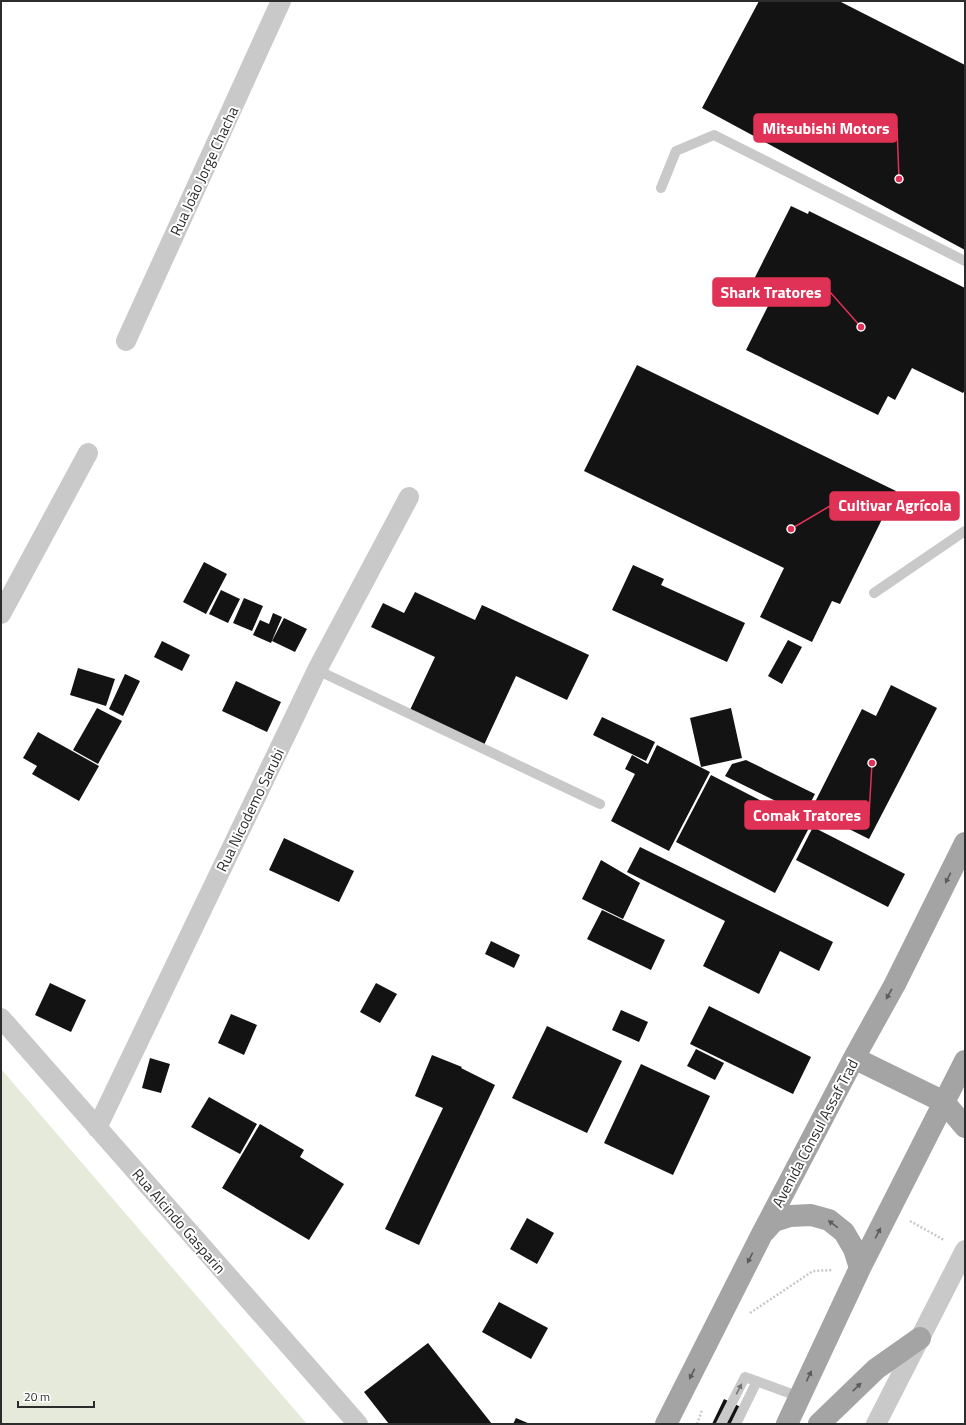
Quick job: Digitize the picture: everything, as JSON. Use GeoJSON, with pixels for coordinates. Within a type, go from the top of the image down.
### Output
{"type":"FeatureCollection","features":[{"type":"Feature","properties":{"kind":"main road","name":"Avenida Cônsul Assaf Trad"},"geometry":{"type":"LineString","coordinates":[[669,1422],[762,1234],[854,1058],[895,984],[965,843]]}},
{"type":"Feature","properties":{"kind":"main road"},"geometry":{"type":"LineString","coordinates":[[854,1058],[944,1102],[965,1127]]}},
{"type":"Feature","properties":{"kind":"main road"},"geometry":{"type":"LineString","coordinates":[[787,1424],[860,1268],[965,1061]]}},
{"type":"Feature","properties":{"kind":"main road"},"geometry":{"type":"LineString","coordinates":[[762,1234],[774,1221],[790,1216],[811,1215],[829,1220],[844,1232],[854,1249],[860,1268]]}},
{"type":"Feature","properties":{"kind":"main road"},"geometry":{"type":"LineString","coordinates":[[819,1424],[876,1369],[920,1338]]}},
{"type":"Feature","properties":{"kind":"street","name":"Rua João Jorge Chacha"},"geometry":{"type":"LineString","coordinates":[[126,341],[281,1]]}},
{"type":"Feature","properties":{"kind":"street"},"geometry":{"type":"LineString","coordinates":[[1,614],[88,454]]}},
{"type":"Feature","properties":{"kind":"street","name":"Rua Nicodemo Sarubi"},"geometry":{"type":"LineString","coordinates":[[97,1128],[317,670],[409,497]]}},
{"type":"Feature","properties":{"kind":"street","name":"Rua Alcindo Gasparin"},"geometry":{"type":"LineString","coordinates":[[1,1018],[358,1424]]}},
{"type":"Feature","properties":{"kind":"street"},"geometry":{"type":"LineString","coordinates":[[876,1424],[964,1251]]}},
{"type":"Feature","properties":{"kind":"lane"},"geometry":{"type":"LineString","coordinates":[[661,188],[676,151],[714,135],[965,261]]}},
{"type":"Feature","properties":{"kind":"lane"},"geometry":{"type":"LineString","coordinates":[[874,593],[965,531]]}},
{"type":"Feature","properties":{"kind":"lane"},"geometry":{"type":"LineString","coordinates":[[317,670],[600,804]]}},
{"type":"Feature","properties":{"kind":"lane"},"geometry":{"type":"LineString","coordinates":[[722,1424],[745,1377],[800,1397]]}},
{"type":"Feature","properties":{"kind":"lane"},"geometry":{"type":"LineString","coordinates":[[736,1424],[758,1381]]}},
{"type":"Feature","properties":{"kind":"path"},"geometry":{"type":"LineString","coordinates":[[890,1210],[964,1251]]}},
{"type":"Feature","properties":{"kind":"path"},"geometry":{"type":"LineString","coordinates":[[749,1314],[813,1271],[860,1268]]}},
{"type":"Feature","properties":{"kind":"path"},"geometry":{"type":"LineString","coordinates":[[697,1424],[702,1409]]}},
{"type":"Feature","properties":{"kind":"green space"},"geometry":{"type":"Polygon","coordinates":[[[1,1069],[307,1424],[1,1424],[1,1069]]]}},
{"type":"Feature","properties":{"kind":"building"},"geometry":{"type":"Polygon","coordinates":[[[759,1],[839,1],[965,65],[965,250],[702,108],[759,1]]]}},
{"type":"Feature","properties":{"kind":"building"},"geometry":{"type":"Polygon","coordinates":[[[791,206],[808,214],[809,211],[965,288],[965,390],[963,393],[912,368],[895,400],[888,396],[878,415],[746,350],[769,304],[747,293],[791,206]]]}},
{"type":"Feature","properties":{"kind":"building"},"geometry":{"type":"Polygon","coordinates":[[[637,365],[896,491],[840,604],[832,601],[812,642],[760,617],[784,568],[584,471],[637,365]]]}},
{"type":"Feature","properties":{"kind":"building"},"geometry":{"type":"Polygon","coordinates":[[[204,562],[227,574],[206,614],[183,602],[204,562]]]}},
{"type":"Feature","properties":{"kind":"building"},"geometry":{"type":"Polygon","coordinates":[[[633,565],[664,579],[661,585],[745,623],[727,662],[612,610],[633,565]]]}},
{"type":"Feature","properties":{"kind":"building"},"geometry":{"type":"Polygon","coordinates":[[[221,590],[240,599],[228,623],[209,614],[221,590]]]}},
{"type":"Feature","properties":{"kind":"building"},"geometry":{"type":"Polygon","coordinates":[[[415,592],[475,620],[482,605],[589,655],[567,700],[516,676],[484,745],[410,710],[435,657],[371,627],[383,603],[404,613],[415,592]]]}},
{"type":"Feature","properties":{"kind":"building"},"geometry":{"type":"Polygon","coordinates":[[[244,598],[263,606],[252,631],[233,623],[244,598]]]}},
{"type":"Feature","properties":{"kind":"building"},"geometry":{"type":"Polygon","coordinates":[[[273,613],[282,617],[271,643],[253,635],[260,620],[269,624],[273,613]]]}},
{"type":"Feature","properties":{"kind":"building"},"geometry":{"type":"Polygon","coordinates":[[[284,618],[307,629],[295,652],[272,641],[284,618]]]}},
{"type":"Feature","properties":{"kind":"building"},"geometry":{"type":"Polygon","coordinates":[[[788,640],[802,647],[782,684],[768,676],[788,640]]]}},
{"type":"Feature","properties":{"kind":"building"},"geometry":{"type":"Polygon","coordinates":[[[162,641],[190,655],[182,671],[154,657],[162,641]]]}},
{"type":"Feature","properties":{"kind":"building"},"geometry":{"type":"Polygon","coordinates":[[[78,668],[115,679],[106,706],[70,695],[78,668]]]}},
{"type":"Feature","properties":{"kind":"building"},"geometry":{"type":"Polygon","coordinates":[[[125,674],[140,681],[123,716],[109,709],[125,674]]]}},
{"type":"Feature","properties":{"kind":"building"},"geometry":{"type":"Polygon","coordinates":[[[236,681],[281,702],[267,732],[222,711],[236,681]]]}},
{"type":"Feature","properties":{"kind":"building"},"geometry":{"type":"Polygon","coordinates":[[[891,685],[937,708],[869,839],[811,810],[862,709],[876,716],[891,685]]]}},
{"type":"Feature","properties":{"kind":"building"},"geometry":{"type":"Polygon","coordinates":[[[97,708],[122,721],[98,764],[73,750],[97,708]]]}},
{"type":"Feature","properties":{"kind":"building"},"geometry":{"type":"Polygon","coordinates":[[[731,708],[742,758],[701,767],[690,718],[731,708]]]}},
{"type":"Feature","properties":{"kind":"building"},"geometry":{"type":"Polygon","coordinates":[[[602,717],[655,742],[646,761],[593,735],[602,717]]]}},
{"type":"Feature","properties":{"kind":"building"},"geometry":{"type":"Polygon","coordinates":[[[38,732],[99,766],[79,801],[32,774],[37,766],[23,758],[38,732]]]}},
{"type":"Feature","properties":{"kind":"building"},"geometry":{"type":"Polygon","coordinates":[[[657,745],[710,772],[669,851],[611,821],[635,774],[625,769],[632,755],[648,764],[657,745]]]}},
{"type":"Feature","properties":{"kind":"building"},"geometry":{"type":"Polygon","coordinates":[[[746,760],[815,794],[804,815],[725,776],[732,764],[746,760]]]}},
{"type":"Feature","properties":{"kind":"building"},"geometry":{"type":"Polygon","coordinates":[[[711,775],[810,826],[775,893],[676,842],[711,775]]]}},
{"type":"Feature","properties":{"kind":"building"},"geometry":{"type":"Polygon","coordinates":[[[813,827],[905,874],[888,907],[796,860],[813,827]]]}},
{"type":"Feature","properties":{"kind":"building"},"geometry":{"type":"Polygon","coordinates":[[[284,838],[354,871],[339,902],[269,870],[284,838]]]}},
{"type":"Feature","properties":{"kind":"building"},"geometry":{"type":"Polygon","coordinates":[[[640,847],[833,942],[819,971],[780,951],[759,994],[703,966],[725,921],[627,872],[640,847]]]}},
{"type":"Feature","properties":{"kind":"building"},"geometry":{"type":"Polygon","coordinates":[[[601,860],[640,883],[623,919],[582,899],[601,860]]]}},
{"type":"Feature","properties":{"kind":"building"},"geometry":{"type":"Polygon","coordinates":[[[602,910],[665,940],[651,970],[587,939],[602,910]]]}},
{"type":"Feature","properties":{"kind":"building"},"geometry":{"type":"Polygon","coordinates":[[[491,941],[520,955],[514,968],[485,954],[491,941]]]}},
{"type":"Feature","properties":{"kind":"building"},"geometry":{"type":"Polygon","coordinates":[[[50,983],[86,1000],[71,1032],[35,1015],[50,983]]]}},
{"type":"Feature","properties":{"kind":"building"},"geometry":{"type":"Polygon","coordinates":[[[376,983],[397,994],[380,1023],[360,1012],[376,983]]]}},
{"type":"Feature","properties":{"kind":"building"},"geometry":{"type":"Polygon","coordinates":[[[709,1006],[811,1057],[793,1094],[690,1044],[709,1006]]]}},
{"type":"Feature","properties":{"kind":"building"},"geometry":{"type":"Polygon","coordinates":[[[621,1010],[648,1022],[639,1042],[612,1030],[621,1010]]]}},
{"type":"Feature","properties":{"kind":"building"},"geometry":{"type":"Polygon","coordinates":[[[231,1014],[257,1025],[244,1055],[218,1043],[231,1014]]]}},
{"type":"Feature","properties":{"kind":"building"},"geometry":{"type":"Polygon","coordinates":[[[547,1026],[622,1061],[587,1133],[512,1098],[547,1026]]]}},
{"type":"Feature","properties":{"kind":"building"},"geometry":{"type":"Polygon","coordinates":[[[696,1049],[724,1063],[715,1080],[687,1066],[696,1049]]]}},
{"type":"Feature","properties":{"kind":"building"},"geometry":{"type":"Polygon","coordinates":[[[432,1055],[462,1067],[461,1068],[495,1085],[419,1245],[385,1229],[443,1108],[415,1096],[432,1055]]]}},
{"type":"Feature","properties":{"kind":"building"},"geometry":{"type":"Polygon","coordinates":[[[150,1058],[170,1064],[161,1093],[142,1088],[150,1058]]]}},
{"type":"Feature","properties":{"kind":"building"},"geometry":{"type":"Polygon","coordinates":[[[641,1064],[710,1096],[673,1175],[604,1143],[641,1064]]]}},
{"type":"Feature","properties":{"kind":"building"},"geometry":{"type":"Polygon","coordinates":[[[209,1097],[257,1124],[240,1154],[191,1127],[209,1097]]]}},
{"type":"Feature","properties":{"kind":"building"},"geometry":{"type":"Polygon","coordinates":[[[260,1124],[304,1150],[300,1157],[344,1184],[309,1240],[222,1188],[260,1124]]]}},
{"type":"Feature","properties":{"kind":"building"},"geometry":{"type":"Polygon","coordinates":[[[527,1218],[554,1233],[537,1264],[510,1249],[527,1218]]]}},
{"type":"Feature","properties":{"kind":"building"},"geometry":{"type":"Polygon","coordinates":[[[499,1302],[548,1328],[531,1359],[482,1332],[499,1302]]]}},
{"type":"Feature","properties":{"kind":"building"},"geometry":{"type":"Polygon","coordinates":[[[428,1343],[492,1424],[389,1424],[364,1392],[428,1343]]]}},
{"type":"Feature","properties":{"kind":"building"},"geometry":{"type":"Polygon","coordinates":[[[724,1399],[747,1410],[740,1424],[712,1424],[724,1399]]]}},
{"type":"Feature","properties":{"kind":"building"},"geometry":{"type":"Polygon","coordinates":[[[516,1418],[530,1424],[513,1424],[516,1418]]]}},
{"type":"Feature","properties":{"kind":"place","name":"Mitsubishi Motors"},"geometry":{"type":"Point","coordinates":[899,179]}},
{"type":"Feature","properties":{"kind":"place","name":"Shark Tratores"},"geometry":{"type":"Point","coordinates":[861,327]}},
{"type":"Feature","properties":{"kind":"place","name":"Cultivar Agrícola"},"geometry":{"type":"Point","coordinates":[791,529]}},
{"type":"Feature","properties":{"kind":"place","name":"Comak Tratores"},"geometry":{"type":"Point","coordinates":[872,763]}}]}
